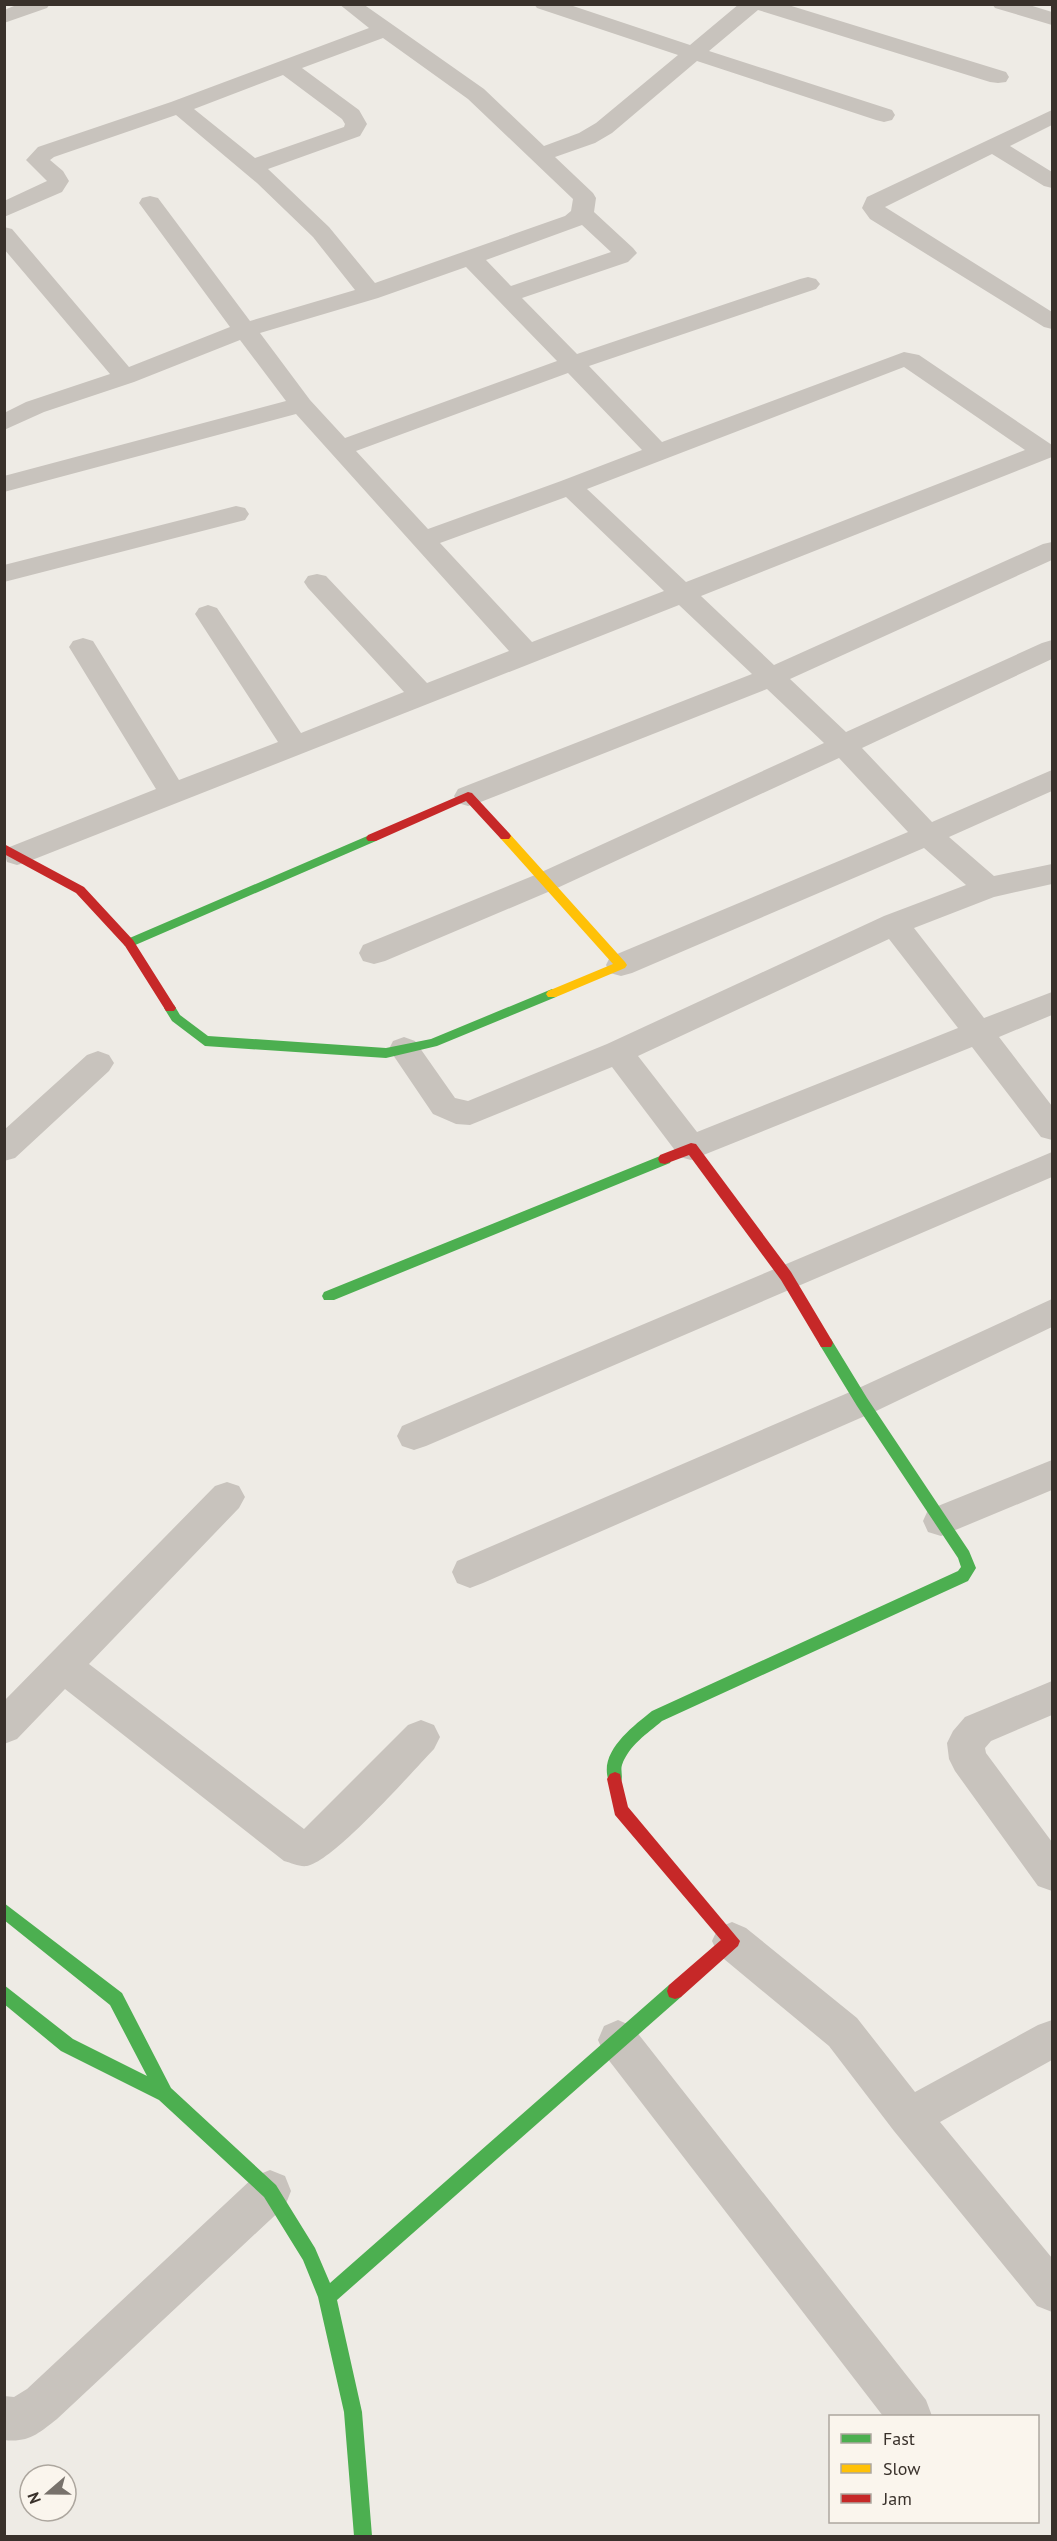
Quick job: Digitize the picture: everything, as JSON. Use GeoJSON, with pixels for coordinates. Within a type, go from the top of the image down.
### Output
{"type":"FeatureCollection","features":[{"type":"Feature","properties":{"kind":"street"},"geometry":{"type":"LineString","coordinates":[[4,17],[40,4]]}},
{"type":"Feature","properties":{"kind":"street"},"geometry":{"type":"LineString","coordinates":[[4,423],[35,407],[125,377],[244,330],[370,293],[573,221],[582,213],[585,198],[476,94],[349,4]]}},
{"type":"Feature","properties":{"kind":"street"},"geometry":{"type":"LineString","coordinates":[[544,4],[884,115]]}},
{"type":"Feature","properties":{"kind":"street"},"geometry":{"type":"LineString","coordinates":[[541,154],[588,138],[604,128],[752,4]]}},
{"type":"Feature","properties":{"kind":"street"},"geometry":{"type":"LineString","coordinates":[[762,4],[998,77]]}},
{"type":"Feature","properties":{"kind":"street"},"geometry":{"type":"LineString","coordinates":[[1002,4],[1053,19]]}},
{"type":"Feature","properties":{"kind":"street"},"geometry":{"type":"LineString","coordinates":[[4,210],[54,187],[58,181],[36,160],[38,156],[179,107],[386,29]]}},
{"type":"Feature","properties":{"kind":"street"},"geometry":{"type":"LineString","coordinates":[[252,167],[352,131],[356,124],[351,116],[285,66]]}},
{"type":"Feature","properties":{"kind":"street"},"geometry":{"type":"LineString","coordinates":[[179,107],[252,167],[321,232],[370,293]]}},
{"type":"Feature","properties":{"kind":"street"},"geometry":{"type":"LineString","coordinates":[[1053,117],[875,202],[873,208],[878,214],[1053,322]]}},
{"type":"Feature","properties":{"kind":"street"},"geometry":{"type":"LineString","coordinates":[[993,145],[1053,181]]}},
{"type":"Feature","properties":{"kind":"street"},"geometry":{"type":"LineString","coordinates":[[150,203],[301,405],[528,655]]}},
{"type":"Feature","properties":{"kind":"street"},"geometry":{"type":"LineString","coordinates":[[507,295],[620,257],[625,253],[582,213]]}},
{"type":"Feature","properties":{"kind":"street"},"geometry":{"type":"LineString","coordinates":[[4,234],[125,377]]}},
{"type":"Feature","properties":{"kind":"street"},"geometry":{"type":"LineString","coordinates":[[470,256],[658,452]]}},
{"type":"Feature","properties":{"kind":"street"},"geometry":{"type":"LineString","coordinates":[[340,448],[574,363],[807,284]]}},
{"type":"Feature","properties":{"kind":"street"},"geometry":{"type":"LineString","coordinates":[[425,539],[570,487],[904,359],[910,360],[1050,451]]}},
{"type":"Feature","properties":{"kind":"street"},"geometry":{"type":"LineString","coordinates":[[4,484],[301,405]]}},
{"type":"Feature","properties":{"kind":"street"},"geometry":{"type":"LineString","coordinates":[[11,851],[173,794],[683,592],[1050,451]]}},
{"type":"Feature","properties":{"kind":"street"},"geometry":{"type":"LineString","coordinates":[[570,487],[843,744],[928,835],[988,888]]}},
{"type":"Feature","properties":{"kind":"street"},"geometry":{"type":"LineString","coordinates":[[4,574],[236,514]]}},
{"type":"Feature","properties":{"kind":"street"},"geometry":{"type":"LineString","coordinates":[[129,943],[468,796],[659,723],[771,676],[1053,550]]}},
{"type":"Feature","properties":{"kind":"street"},"geometry":{"type":"LineString","coordinates":[[317,582],[423,696]]}},
{"type":"Feature","properties":{"kind":"street"},"geometry":{"type":"LineString","coordinates":[[208,614],[295,746]]}},
{"type":"Feature","properties":{"kind":"street"},"geometry":{"type":"LineString","coordinates":[[83,647],[173,794]]}},
{"type":"Feature","properties":{"kind":"street"},"geometry":{"type":"LineString","coordinates":[[374,953],[545,882],[1053,649]]}},
{"type":"Feature","properties":{"kind":"street"},"geometry":{"type":"LineString","coordinates":[[11,851],[80,890],[129,943],[176,1018],[205,1041],[386,1053],[433,1043],[928,835],[1053,780]]}},
{"type":"Feature","properties":{"kind":"street"},"geometry":{"type":"LineString","coordinates":[[468,796],[621,965]]}},
{"type":"Feature","properties":{"kind":"street"},"geometry":{"type":"LineString","coordinates":[[404,1049],[444,1106],[456,1112],[470,1113],[618,1052],[894,924],[988,888],[1053,874]]}},
{"type":"Feature","properties":{"kind":"street"},"geometry":{"type":"LineString","coordinates":[[894,924],[1053,1128]]}},
{"type":"Feature","properties":{"kind":"street"},"geometry":{"type":"LineString","coordinates":[[329,1296],[1053,1003]]}},
{"type":"Feature","properties":{"kind":"street"},"geometry":{"type":"LineString","coordinates":[[618,1052],[786,1276],[862,1402],[964,1555],[969,1568],[963,1576],[657,1716],[628,1740],[613,1766],[621,1810],[732,1941],[843,2032],[909,2117],[1053,2291]]}},
{"type":"Feature","properties":{"kind":"street"},"geometry":{"type":"LineString","coordinates":[[4,1149],[98,1064]]}},
{"type":"Feature","properties":{"kind":"street"},"geometry":{"type":"LineString","coordinates":[[414,1436],[1053,1164]]}},
{"type":"Feature","properties":{"kind":"street"},"geometry":{"type":"LineString","coordinates":[[470,1572],[862,1402],[1053,1312]]}},
{"type":"Feature","properties":{"kind":"street"},"geometry":{"type":"LineString","coordinates":[[941,1521],[1053,1475]]}},
{"type":"Feature","properties":{"kind":"street"},"geometry":{"type":"LineString","coordinates":[[4,1727],[227,1497]]}},
{"type":"Feature","properties":{"kind":"street"},"geometry":{"type":"LineString","coordinates":[[63,1666],[298,1848],[308,1848],[317,1842],[421,1737]]}},
{"type":"Feature","properties":{"kind":"street"},"geometry":{"type":"LineString","coordinates":[[1053,1698],[978,1729],[966,1743],[968,1759],[1053,1872]]}},
{"type":"Feature","properties":{"kind":"street"},"geometry":{"type":"LineString","coordinates":[[4,1910],[116,2000],[165,2094]]}},
{"type":"Feature","properties":{"kind":"street"},"geometry":{"type":"LineString","coordinates":[[327,2297],[732,1941]]}},
{"type":"Feature","properties":{"kind":"street"},"geometry":{"type":"LineString","coordinates":[[4,1993],[67,2045],[165,2094],[270,2191],[309,2254],[327,2297],[353,2412],[363,2536]]}},
{"type":"Feature","properties":{"kind":"street"},"geometry":{"type":"LineString","coordinates":[[909,2117],[1053,2039]]}},
{"type":"Feature","properties":{"kind":"street"},"geometry":{"type":"LineString","coordinates":[[618,2040],[908,2415]]}},
{"type":"Feature","properties":{"kind":"street"},"geometry":{"type":"LineString","coordinates":[[4,2418],[20,2420],[42,2404],[270,2191]]}},
{"type":"Feature","properties":{"kind":"traffic: fast"},"geometry":{"type":"LineString","coordinates":[[129,943],[372,838]]}},
{"type":"Feature","properties":{"kind":"traffic: fast"},"geometry":{"type":"LineString","coordinates":[[170,1008],[176,1018],[205,1041],[386,1053],[433,1043],[552,994]]}},
{"type":"Feature","properties":{"kind":"traffic: fast"},"geometry":{"type":"LineString","coordinates":[[329,1296],[665,1159]]}},
{"type":"Feature","properties":{"kind":"traffic: fast"},"geometry":{"type":"LineString","coordinates":[[615,1779],[613,1766],[628,1740],[657,1716],[963,1576],[969,1568],[964,1555],[862,1402],[826,1343]]}},
{"type":"Feature","properties":{"kind":"traffic: fast"},"geometry":{"type":"LineString","coordinates":[[4,1910],[116,1999],[165,2094]]}},
{"type":"Feature","properties":{"kind":"traffic: fast"},"geometry":{"type":"LineString","coordinates":[[327,2297],[675,1991]]}},
{"type":"Feature","properties":{"kind":"traffic: fast"},"geometry":{"type":"LineString","coordinates":[[4,1993],[67,2045],[165,2094],[270,2191],[309,2254],[327,2297],[353,2412],[363,2536]]}},
{"type":"Feature","properties":{"kind":"traffic: slow"},"geometry":{"type":"LineString","coordinates":[[505,836],[621,965],[552,994]]}},
{"type":"Feature","properties":{"kind":"traffic: jam"},"geometry":{"type":"LineString","coordinates":[[372,838],[468,796],[505,836]]}},
{"type":"Feature","properties":{"kind":"traffic: jam"},"geometry":{"type":"LineString","coordinates":[[4,848],[80,890],[129,943],[170,1008]]}},
{"type":"Feature","properties":{"kind":"traffic: jam"},"geometry":{"type":"LineString","coordinates":[[665,1159],[691,1148],[786,1276],[826,1343]]}},
{"type":"Feature","properties":{"kind":"traffic: jam"},"geometry":{"type":"LineString","coordinates":[[615,1779],[621,1810],[732,1941],[675,1991]]}}]}
